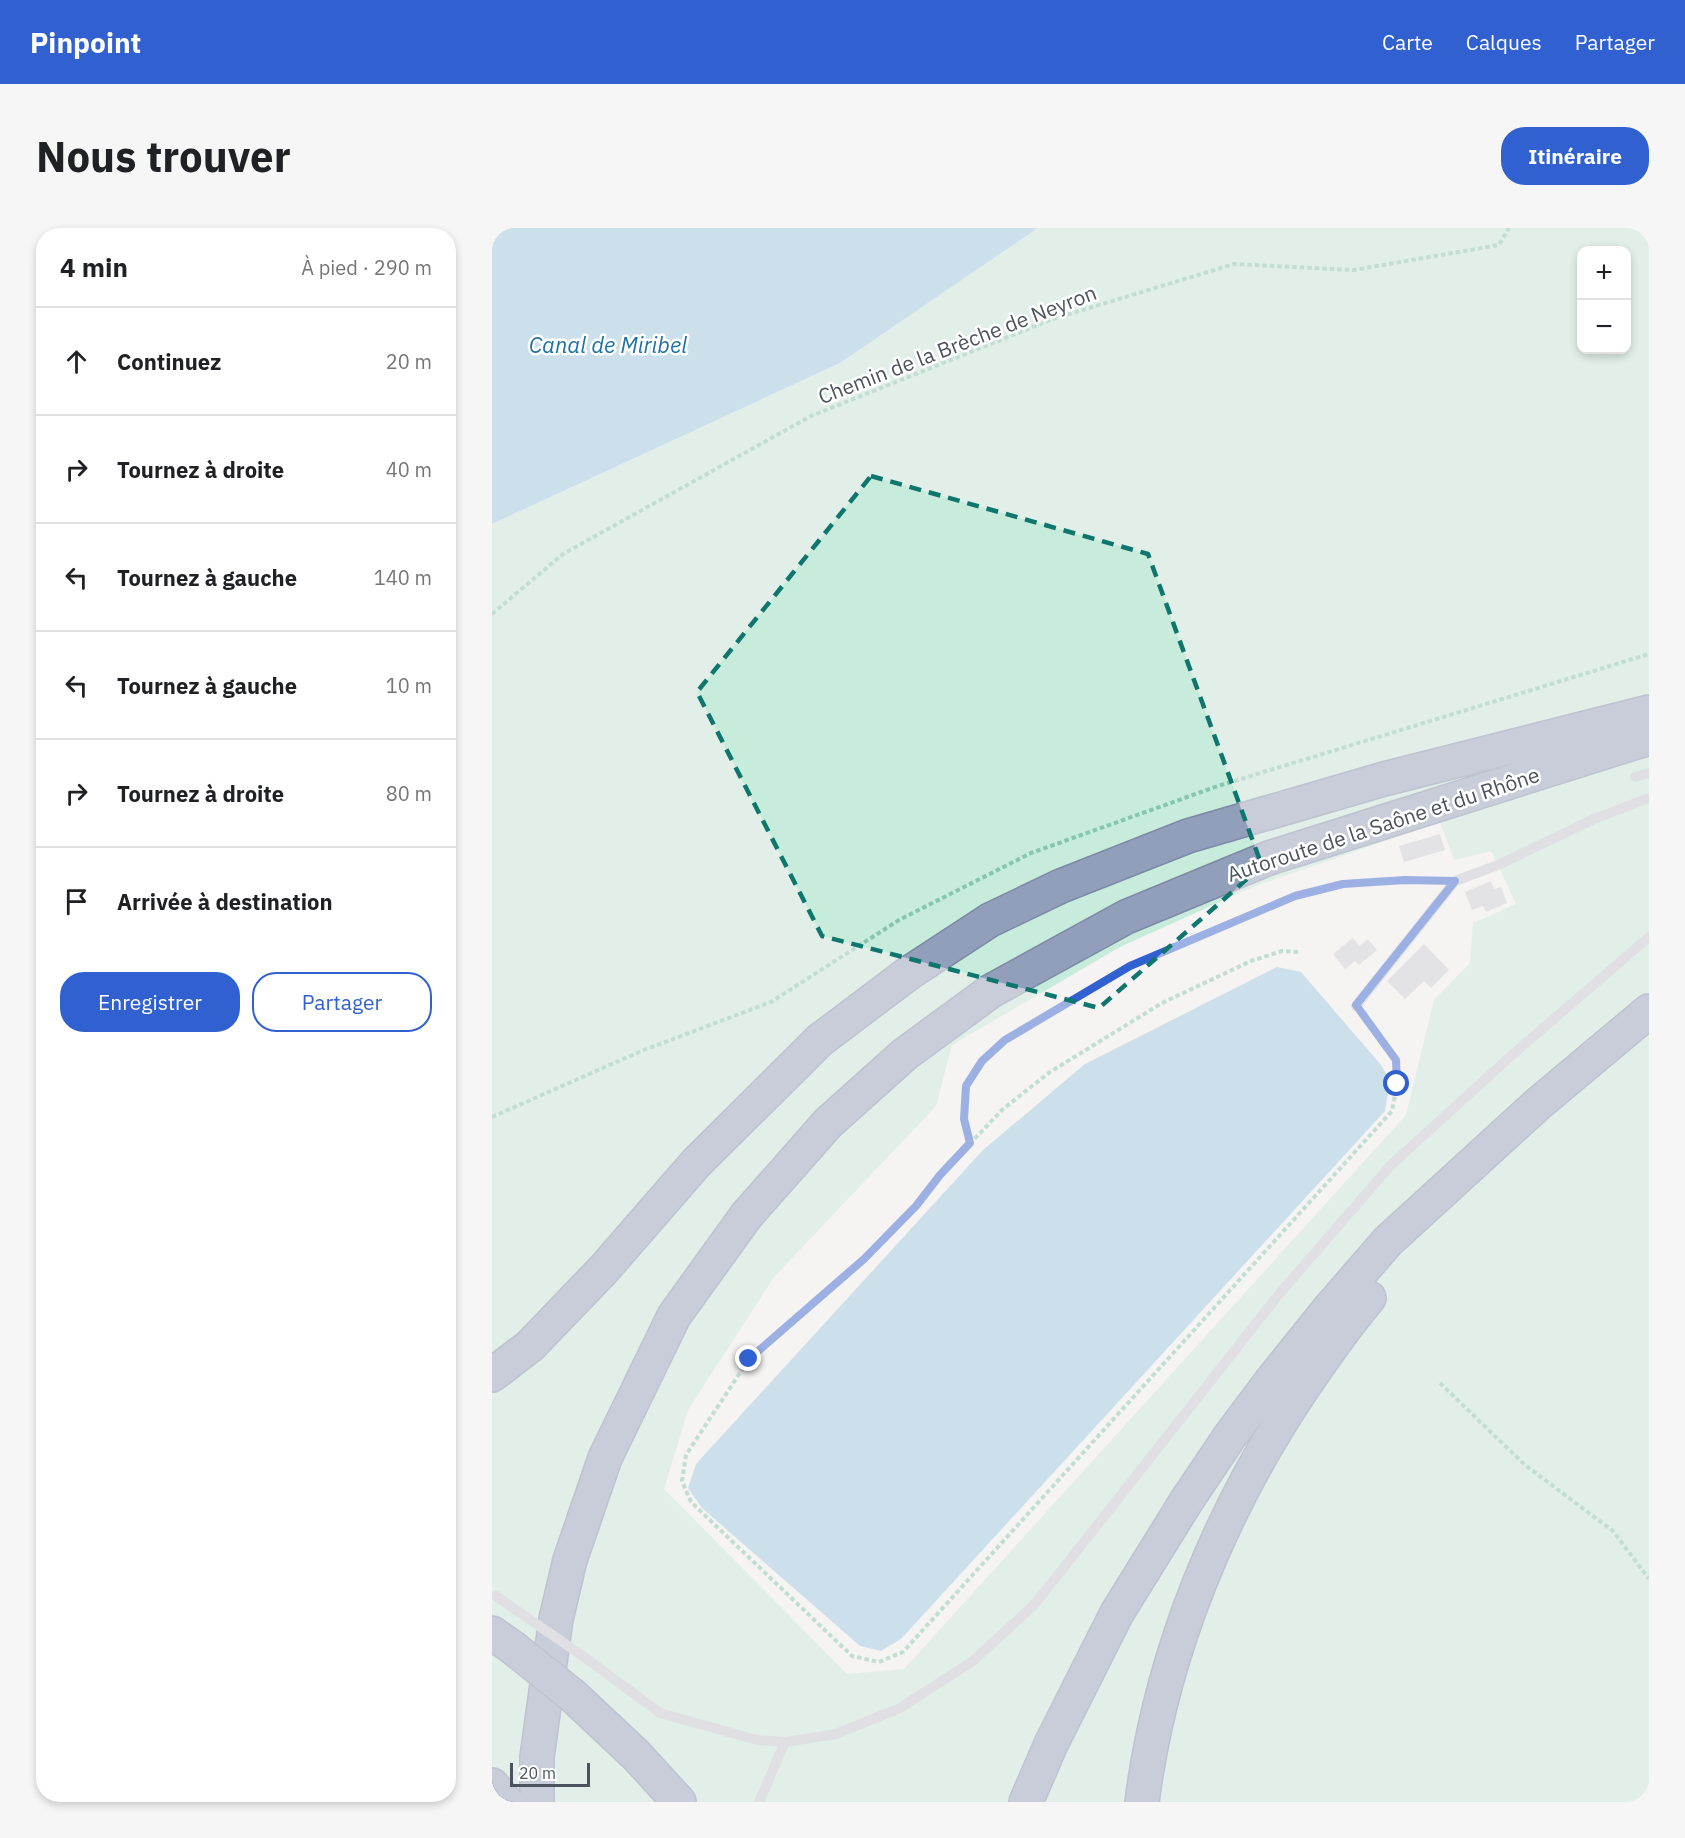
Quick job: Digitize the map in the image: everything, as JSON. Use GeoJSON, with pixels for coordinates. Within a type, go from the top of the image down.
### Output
{"type":"FeatureCollection","features":[{"type":"Feature","properties":{"kind":"highway"},"geometry":{"type":"LineString","coordinates":[[492,1375],[530,1346],[603,1270],[697,1162],[820,1040],[909,973],[990,920],[1061,886],[1188,836],[1384,779],[1649,712]]}},
{"type":"Feature","properties":{"kind":"highway","name":"Autoroute de la Saône et du Rhône"},"geometry":{"type":"LineString","coordinates":[[537,1802],[537,1758],[556,1619],[570,1560],[605,1458],[674,1316],[746,1216],[828,1123],[905,1054],[991,991],[1126,917],[1269,858],[1649,738]]}},
{"type":"Feature","properties":{"kind":"highway"},"geometry":{"type":"LineString","coordinates":[[1026,1802],[1051,1744],[1117,1613],[1187,1500],[1230,1436],[1329,1309],[1388,1241],[1538,1104],[1649,1011]]}},
{"type":"Feature","properties":{"kind":"highway"},"geometry":{"type":"LineString","coordinates":[[1142,1802],[1161,1704],[1182,1631],[1220,1535],[1276,1428],[1343,1328],[1538,1104]]}},
{"type":"Feature","properties":{"kind":"highway"},"geometry":{"type":"LineString","coordinates":[[502,1640],[572,1695],[636,1755],[679,1802]]}},
{"type":"Feature","properties":{"kind":"highway"},"geometry":{"type":"LineString","coordinates":[[492,1785],[506,1802]]}},
{"type":"Feature","properties":{"kind":"lane"},"geometry":{"type":"LineString","coordinates":[[1635,777],[1649,773]]}},
{"type":"Feature","properties":{"kind":"lane"},"geometry":{"type":"LineString","coordinates":[[1356,1005],[1455,881],[1498,865],[1594,819],[1649,798]]}},
{"type":"Feature","properties":{"kind":"lane"},"geometry":{"type":"LineString","coordinates":[[494,1595],[660,1713],[756,1740],[785,1742],[836,1734],[900,1708],[972,1661],[1035,1604],[1280,1293],[1392,1166],[1512,1055],[1649,937]]}},
{"type":"Feature","properties":{"kind":"lane"},"geometry":{"type":"LineString","coordinates":[[759,1802],[785,1742]]}},
{"type":"Feature","properties":{"kind":"path","name":"Chemin de la Brèche de Neyron"},"geometry":{"type":"LineString","coordinates":[[492,614],[563,554],[811,416],[1053,319],[1234,264],[1354,270],[1499,245],[1509,228]]}},
{"type":"Feature","properties":{"kind":"path"},"geometry":{"type":"LineString","coordinates":[[970,1143],[964,1119],[966,1086],[982,1061],[1005,1040],[1130,966],[1305,894],[1343,884],[1405,880],[1455,881]]}},
{"type":"Feature","properties":{"kind":"path"},"geometry":{"type":"LineString","coordinates":[[1298,952],[1282,951],[1251,961],[1162,1003],[1050,1072],[1003,1109],[940,1175],[916,1206],[864,1259],[749,1359],[686,1455],[682,1481],[691,1502],[852,1656],[879,1662],[903,1652],[1392,1111],[1397,1084],[1396,1060],[1356,1005]]}},
{"type":"Feature","properties":{"kind":"path"},"geometry":{"type":"LineString","coordinates":[[1440,1383],[1525,1465],[1613,1532],[1649,1579]]}},
{"type":"Feature","properties":{"kind":"highlighted area"},"geometry":{"type":"Polygon","coordinates":[[[871,476],[1148,554],[1262,866],[1099,1008],[822,936],[697,692],[871,476]]]}},
{"type":"Feature","properties":{"kind":"green space"},"geometry":{"type":"Polygon","coordinates":[[[1038,228],[1649,228],[1649,1802],[492,1802],[492,524],[840,363],[1038,228]],[[1440,822],[1253,887],[1120,947],[952,1045],[936,1106],[774,1277],[688,1410],[664,1489],[847,1674],[904,1669],[1406,1115],[1434,1000],[1470,963],[1473,923],[1516,904],[1491,851],[1454,860],[1440,822]]]}},
{"type":"Feature","properties":{"kind":"water","name":"Canal de Miribel"},"geometry":{"type":"Polygon","coordinates":[[[492,228],[1038,228],[840,363],[492,524],[492,228]]]}},
{"type":"Feature","properties":{"kind":"water"},"geometry":{"type":"Polygon","coordinates":[[[1277,967],[1301,972],[1381,1065],[1390,1080],[1385,1111],[901,1639],[881,1651],[860,1646],[702,1508],[688,1488],[696,1464],[983,1150],[1085,1064],[1277,967]]]}},
{"type":"Feature","properties":{"kind":"building"},"geometry":{"type":"Polygon","coordinates":[[[1440,834],[1445,850],[1404,862],[1399,846],[1440,834]]]}},
{"type":"Feature","properties":{"kind":"building"},"geometry":{"type":"Polygon","coordinates":[[[1491,881],[1494,889],[1501,887],[1507,903],[1486,912],[1483,906],[1472,910],[1465,892],[1491,881]]]}},
{"type":"Feature","properties":{"kind":"building"},"geometry":{"type":"Polygon","coordinates":[[[1353,938],[1359,946],[1368,939],[1377,950],[1359,965],[1355,961],[1345,969],[1333,954],[1353,938]]]}},
{"type":"Feature","properties":{"kind":"building"},"geometry":{"type":"Polygon","coordinates":[[[1424,944],[1449,970],[1431,988],[1424,981],[1405,999],[1387,981],[1424,944]]]}},
{"type":"Feature","properties":{"kind":"route"},"geometry":{"type":"LineString","coordinates":[[749,1359],[864,1259],[916,1206],[940,1175],[970,1143],[964,1119],[966,1086],[982,1061],[1005,1040],[1130,966],[1295,896],[1343,884],[1405,880],[1455,881],[1356,1005],[1396,1060],[1397,1084]]}}]}
